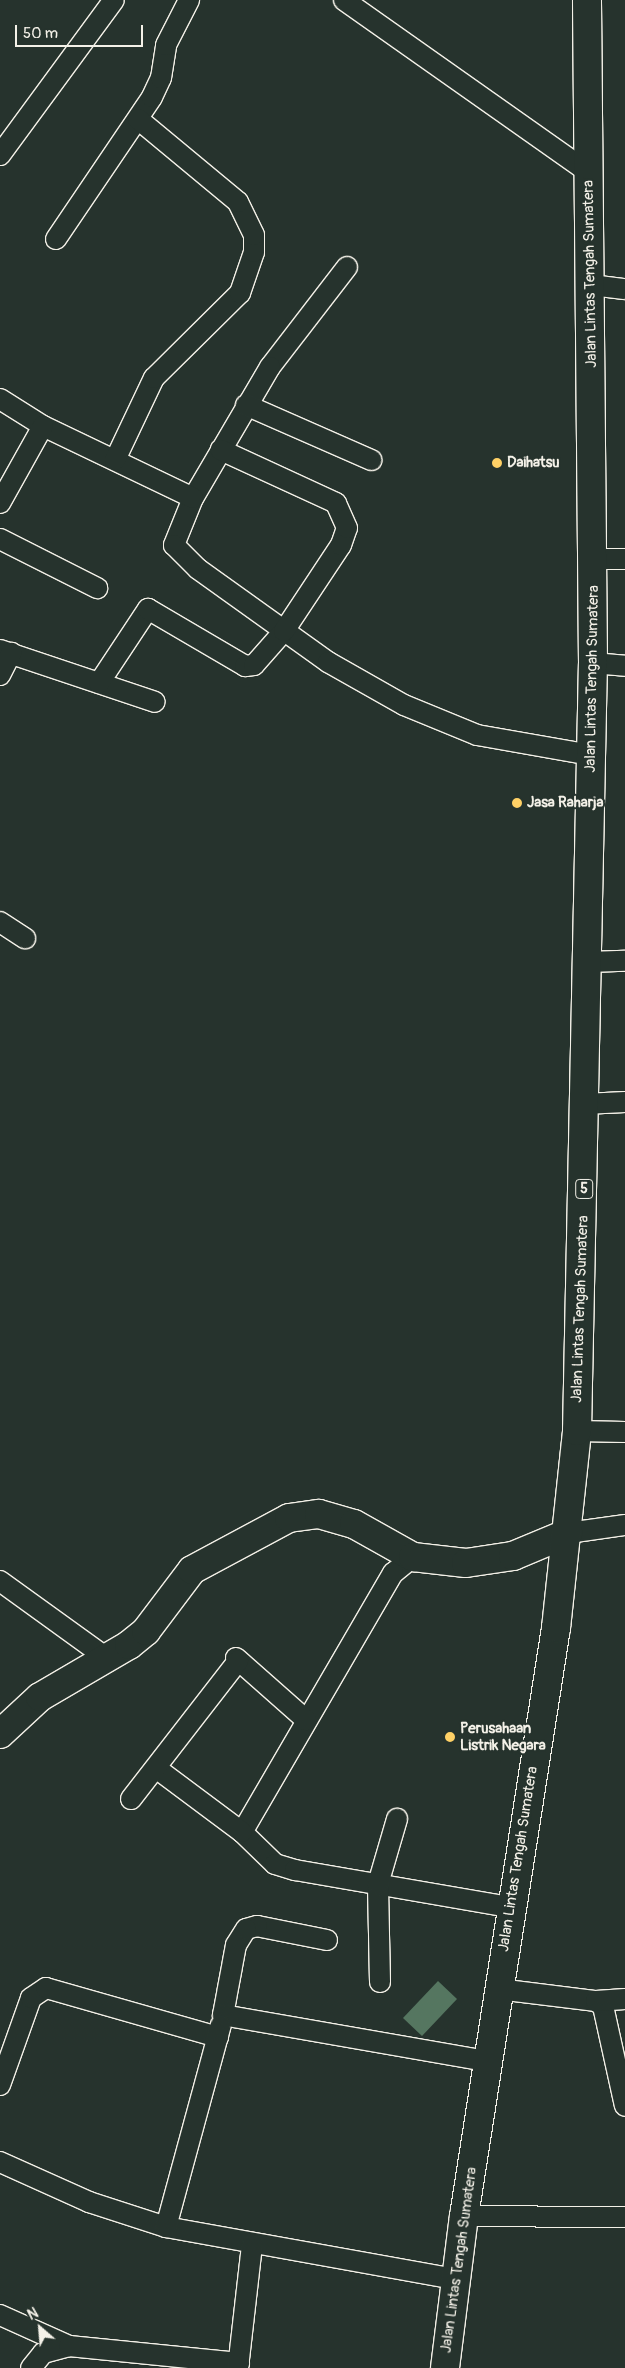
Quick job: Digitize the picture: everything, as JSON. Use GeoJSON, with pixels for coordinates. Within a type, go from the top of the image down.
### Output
{"type":"FeatureCollection","features":[{"type":"Feature","properties":{"kind":"main road","name":"Jalan Lintas Tengah Sumatera"},"geometry":{"type":"LineString","coordinates":[[444,2368],[487,2061],[568,1533],[577,1431],[593,662],[587,0]]}},
{"type":"Feature","properties":{"kind":"main road"},"geometry":{"type":"LineString","coordinates":[[0,1734],[40,1697],[108,1659],[146,1631],[192,1570],[289,1518],[319,1514],[354,1524],[413,1557],[466,1563],[513,1556],[568,1533]]}},
{"type":"Feature","properties":{"kind":"street"},"geometry":{"type":"LineString","coordinates":[[0,155],[114,0]]}},
{"type":"Feature","properties":{"kind":"street"},"geometry":{"type":"LineString","coordinates":[[56,239],[138,119],[161,78],[166,45],[189,0]]}},
{"type":"Feature","properties":{"kind":"street"},"geometry":{"type":"LineString","coordinates":[[346,1],[589,173]]}},
{"type":"Feature","properties":{"kind":"street"},"geometry":{"type":"LineString","coordinates":[[115,460],[154,378],[240,293],[254,252],[254,235],[238,202],[138,119]]}},
{"type":"Feature","properties":{"kind":"street"},"geometry":{"type":"LineString","coordinates":[[347,267],[270,367],[246,405],[193,498],[175,535],[180,555],[328,662],[432,718],[477,735],[590,755]]}},
{"type":"Feature","properties":{"kind":"street"},"geometry":{"type":"LineString","coordinates":[[591,285],[625,288]]}},
{"type":"Feature","properties":{"kind":"street"},"geometry":{"type":"LineString","coordinates":[[0,399],[43,426],[193,498]]}},
{"type":"Feature","properties":{"kind":"street"},"geometry":{"type":"LineString","coordinates":[[246,405],[371,460]]}},
{"type":"Feature","properties":{"kind":"street"},"geometry":{"type":"LineString","coordinates":[[0,504],[43,426]]}},
{"type":"Feature","properties":{"kind":"street"},"geometry":{"type":"LineString","coordinates":[[99,683],[148,609],[249,667],[284,630],[341,545],[348,528],[345,514],[324,495],[221,450]]}},
{"type":"Feature","properties":{"kind":"street"},"geometry":{"type":"LineString","coordinates":[[0,539],[97,588]]}},
{"type":"Feature","properties":{"kind":"street"},"geometry":{"type":"LineString","coordinates":[[593,559],[625,559]]}},
{"type":"Feature","properties":{"kind":"street"},"geometry":{"type":"LineString","coordinates":[[0,675],[6,652],[155,702]]}},
{"type":"Feature","properties":{"kind":"street"},"geometry":{"type":"LineString","coordinates":[[593,662],[625,666]]}},
{"type":"Feature","properties":{"kind":"street"},"geometry":{"type":"LineString","coordinates":[[0,922],[25,938]]}},
{"type":"Feature","properties":{"kind":"street"},"geometry":{"type":"LineString","coordinates":[[588,962],[625,961]]}},
{"type":"Feature","properties":{"kind":"street"},"geometry":{"type":"LineString","coordinates":[[584,1104],[625,1102]]}},
{"type":"Feature","properties":{"kind":"street"},"geometry":{"type":"LineString","coordinates":[[577,1431],[625,1432]]}},
{"type":"Feature","properties":{"kind":"street"},"geometry":{"type":"LineString","coordinates":[[568,1533],[625,1525]]}},
{"type":"Feature","properties":{"kind":"street"},"geometry":{"type":"LineString","coordinates":[[242,1832],[392,1573],[413,1557]]}},
{"type":"Feature","properties":{"kind":"street"},"geometry":{"type":"LineString","coordinates":[[0,1581],[108,1659]]}},
{"type":"Feature","properties":{"kind":"street"},"geometry":{"type":"LineString","coordinates":[[131,1799],[237,1660],[306,1720]]}},
{"type":"Feature","properties":{"kind":"street"},"geometry":{"type":"LineString","coordinates":[[156,1768],[242,1832],[275,1864],[510,1907]]}},
{"type":"Feature","properties":{"kind":"street"},"geometry":{"type":"LineString","coordinates":[[380,1982],[378,1884],[397,1819]]}},
{"type":"Feature","properties":{"kind":"street"},"geometry":{"type":"LineString","coordinates":[[166,2227],[218,2037],[236,1944],[246,1928],[257,1926],[327,1940]]}},
{"type":"Feature","properties":{"kind":"street"},"geometry":{"type":"LineString","coordinates":[[0,2085],[31,1998],[46,1988],[218,2037]]}},
{"type":"Feature","properties":{"kind":"street"},"geometry":{"type":"LineString","coordinates":[[498,1989],[596,2001],[625,1999]]}},
{"type":"Feature","properties":{"kind":"street"},"geometry":{"type":"LineString","coordinates":[[596,2001],[608,2016],[625,2106]]}},
{"type":"Feature","properties":{"kind":"street"},"geometry":{"type":"LineString","coordinates":[[223,2016],[487,2061]]}},
{"type":"Feature","properties":{"kind":"street"},"geometry":{"type":"LineString","coordinates":[[0,2162],[90,2202],[166,2227],[252,2244],[455,2279]]}},
{"type":"Feature","properties":{"kind":"street"},"geometry":{"type":"LineString","coordinates":[[464,2216],[625,2218]]}},
{"type":"Feature","properties":{"kind":"street"},"geometry":{"type":"LineString","coordinates":[[0,2315],[69,2346],[238,2366],[252,2244]]}},
{"type":"Feature","properties":{"kind":"street"},"geometry":{"type":"LineString","coordinates":[[31,2368],[43,2353],[69,2346]]}},
{"type":"Feature","properties":{"kind":"green space"},"geometry":{"type":"Polygon","coordinates":[[[438,1981],[457,1999],[422,2036],[403,2018],[438,1981]]]}},
{"type":"Feature","properties":{"kind":"place","name":"Daihatsu"},"geometry":{"type":"Point","coordinates":[497,463]}},
{"type":"Feature","properties":{"kind":"place","name":"Jasa Raharja"},"geometry":{"type":"Point","coordinates":[517,803]}},
{"type":"Feature","properties":{"kind":"place","name":"Perusahaan Listrik Negara"},"geometry":{"type":"Point","coordinates":[450,1737]}}]}
